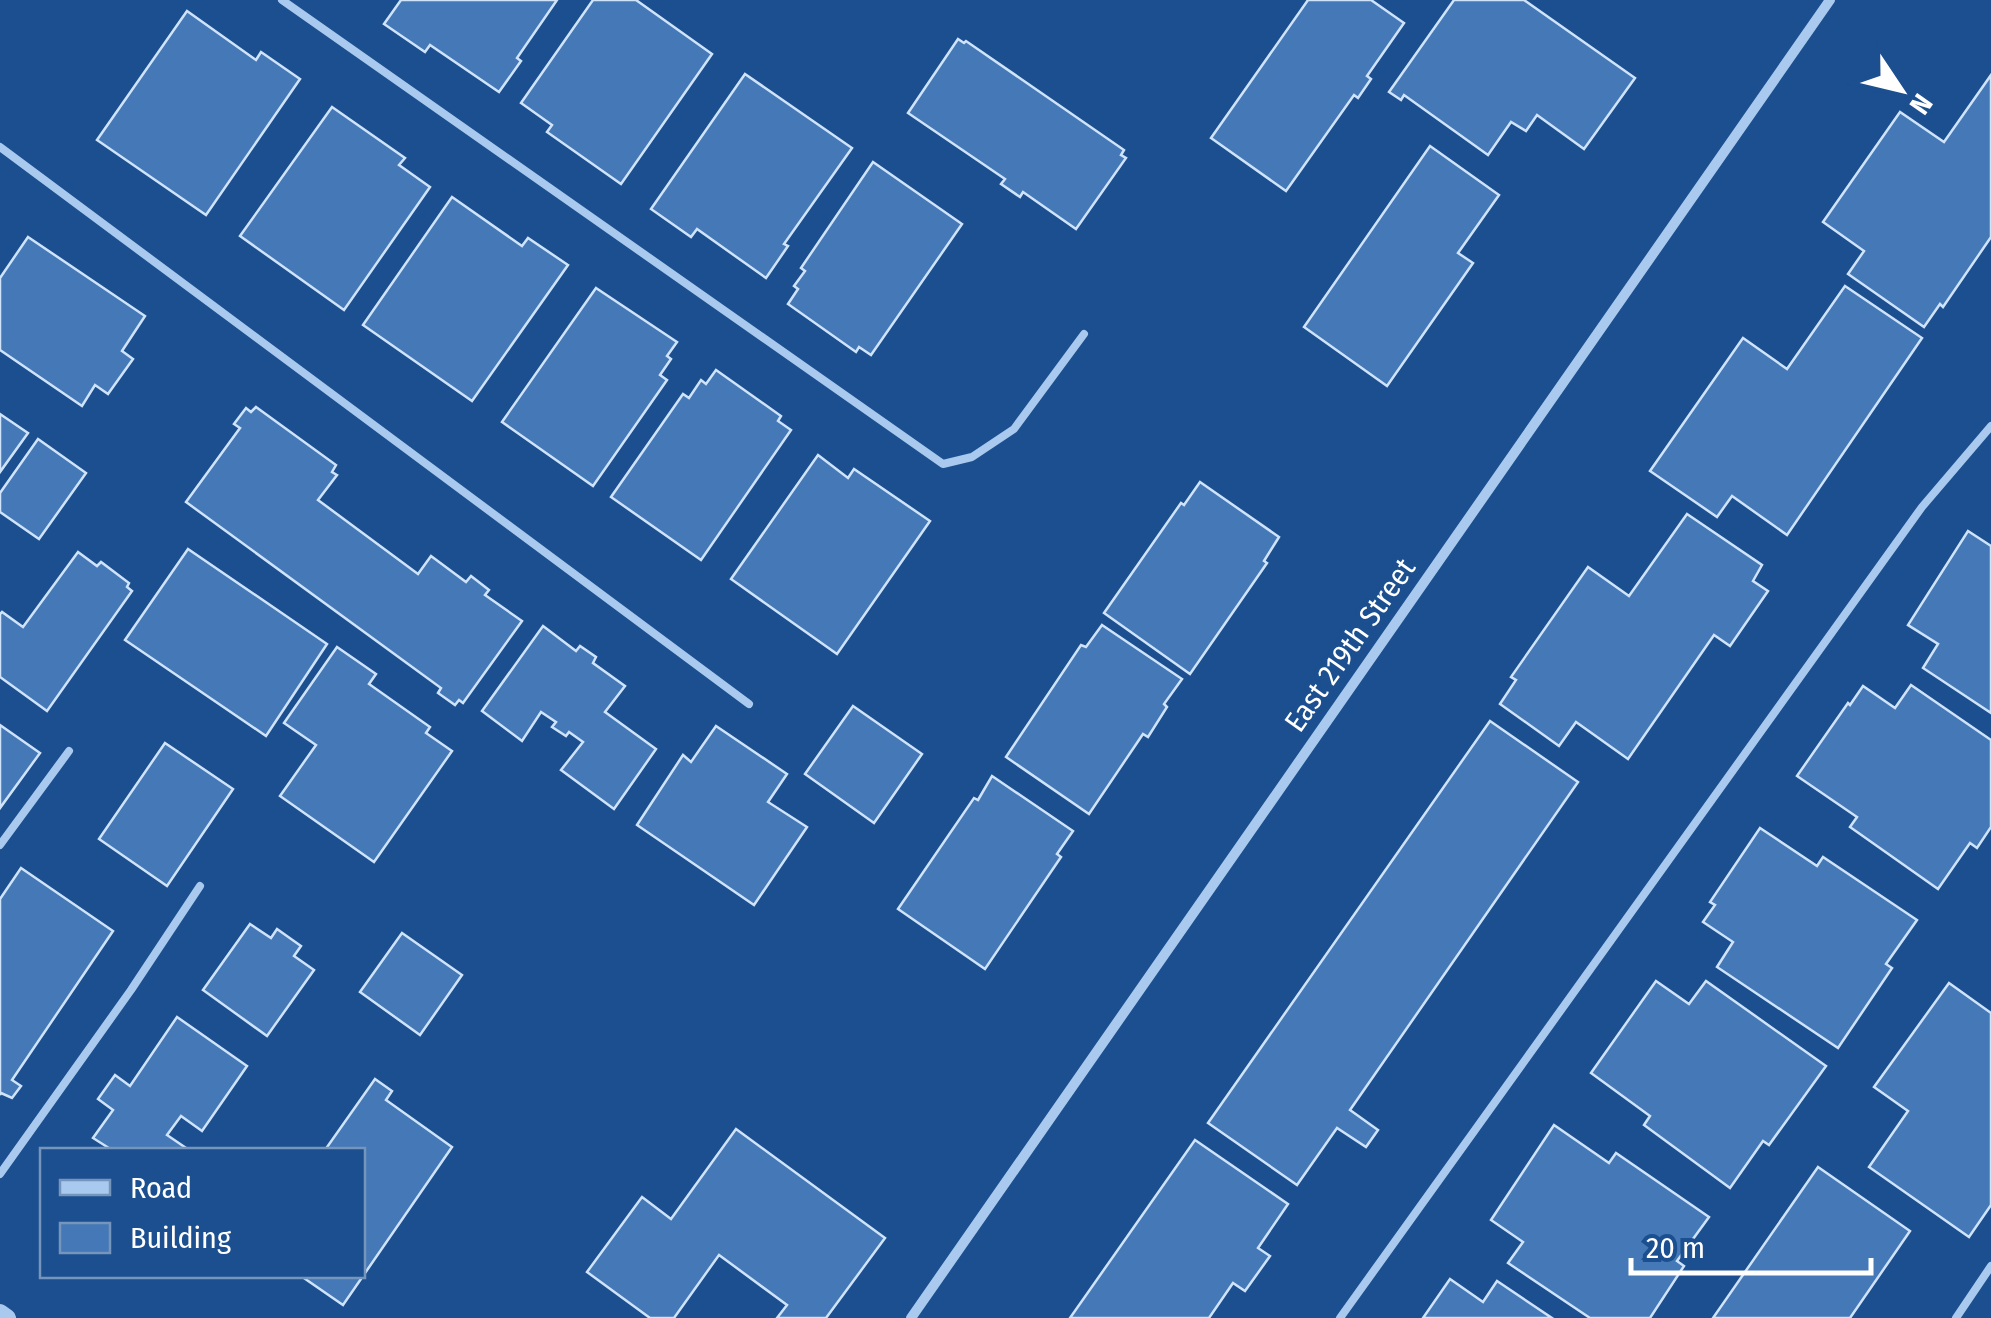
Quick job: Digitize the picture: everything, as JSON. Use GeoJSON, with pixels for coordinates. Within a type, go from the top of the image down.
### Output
{"type":"FeatureCollection","features":[{"type":"Feature","properties":{"kind":"street","name":"East 219th Street"},"geometry":{"type":"LineString","coordinates":[[911,1318],[1830,0]]}},
{"type":"Feature","properties":{"kind":"street"},"geometry":{"type":"LineString","coordinates":[[0,1313],[7,1318]]}},
{"type":"Feature","properties":{"kind":"lane"},"geometry":{"type":"LineString","coordinates":[[282,0],[944,464],[972,457],[1014,429],[1084,334]]}},
{"type":"Feature","properties":{"kind":"lane"},"geometry":{"type":"LineString","coordinates":[[0,147],[750,704]]}},
{"type":"Feature","properties":{"kind":"lane"},"geometry":{"type":"LineString","coordinates":[[1340,1318],[1922,507],[1991,426]]}},
{"type":"Feature","properties":{"kind":"lane"},"geometry":{"type":"LineString","coordinates":[[0,846],[69,751]]}},
{"type":"Feature","properties":{"kind":"lane"},"geometry":{"type":"LineString","coordinates":[[0,1174],[132,990],[200,886]]}},
{"type":"Feature","properties":{"kind":"lane"},"geometry":{"type":"LineString","coordinates":[[1956,1318],[1991,1266]]}},
{"type":"Feature","properties":{"kind":"building"},"geometry":{"type":"Polygon","coordinates":[[[401,0],[557,0],[499,92],[430,45],[425,52],[384,24],[401,0]]]}},
{"type":"Feature","properties":{"kind":"building"},"geometry":{"type":"Polygon","coordinates":[[[593,0],[636,0],[712,54],[621,184],[547,132],[552,125],[521,103],[593,0]]]}},
{"type":"Feature","properties":{"kind":"building"},"geometry":{"type":"Polygon","coordinates":[[[1308,0],[1371,0],[1404,23],[1367,76],[1371,79],[1358,98],[1354,95],[1286,191],[1211,138],[1308,0]]]}},
{"type":"Feature","properties":{"kind":"building"},"geometry":{"type":"Polygon","coordinates":[[[1454,0],[1524,0],[1635,78],[1584,149],[1537,115],[1526,131],[1511,122],[1488,155],[1404,95],[1401,100],[1389,92],[1454,0]]]}},
{"type":"Feature","properties":{"kind":"building"},"geometry":{"type":"Polygon","coordinates":[[[187,11],[256,60],[261,52],[300,79],[206,215],[97,140],[187,11]]]}},
{"type":"Feature","properties":{"kind":"building"},"geometry":{"type":"Polygon","coordinates":[[[958,39],[1124,150],[1121,155],[1126,158],[1076,229],[1023,192],[1020,197],[1001,184],[1005,179],[908,113],[958,39]]]}},
{"type":"Feature","properties":{"kind":"building"},"geometry":{"type":"Polygon","coordinates":[[[745,74],[852,148],[784,244],[788,246],[766,278],[697,229],[691,237],[651,209],[745,74]]]}},
{"type":"Feature","properties":{"kind":"building"},"geometry":{"type":"Polygon","coordinates":[[[1991,75],[1991,237],[1943,307],[1940,304],[1924,327],[1848,274],[1864,251],[1823,222],[1900,112],[1944,142],[1991,75]]]}},
{"type":"Feature","properties":{"kind":"building"},"geometry":{"type":"Polygon","coordinates":[[[332,107],[405,158],[399,165],[430,187],[344,310],[240,236],[332,107]]]}},
{"type":"Feature","properties":{"kind":"building"},"geometry":{"type":"Polygon","coordinates":[[[1430,146],[1499,195],[1458,253],[1473,263],[1387,386],[1304,327],[1430,146]]]}},
{"type":"Feature","properties":{"kind":"building"},"geometry":{"type":"Polygon","coordinates":[[[873,162],[962,224],[871,355],[859,347],[856,352],[788,304],[805,271],[801,268],[873,162]]]}},
{"type":"Feature","properties":{"kind":"building"},"geometry":{"type":"Polygon","coordinates":[[[452,197],[522,246],[528,238],[568,265],[472,401],[363,325],[452,197]]]}},
{"type":"Feature","properties":{"kind":"building"},"geometry":{"type":"Polygon","coordinates":[[[28,237],[145,316],[122,351],[133,359],[108,394],[95,385],[82,406],[0,350],[0,278],[28,237]]]}},
{"type":"Feature","properties":{"kind":"building"},"geometry":{"type":"Polygon","coordinates":[[[1845,286],[1922,338],[1787,535],[1732,496],[1717,517],[1650,471],[1743,338],[1787,369],[1845,286]]]}},
{"type":"Feature","properties":{"kind":"building"},"geometry":{"type":"Polygon","coordinates":[[[596,288],[677,342],[660,375],[667,380],[593,486],[502,422],[596,288]]]}},
{"type":"Feature","properties":{"kind":"building"},"geometry":{"type":"Polygon","coordinates":[[[716,370],[781,416],[778,421],[791,430],[701,560],[611,497],[683,394],[689,398],[701,380],[706,384],[716,370]]]}},
{"type":"Feature","properties":{"kind":"building"},"geometry":{"type":"Polygon","coordinates":[[[256,407],[336,465],[332,472],[337,475],[318,500],[418,574],[431,556],[466,582],[471,576],[489,590],[485,595],[522,621],[463,703],[459,700],[455,705],[438,693],[441,688],[186,502],[240,428],[234,424],[246,408],[251,412],[256,407]]]}},
{"type":"Feature","properties":{"kind":"building"},"geometry":{"type":"Polygon","coordinates":[[[0,414],[28,433],[0,472],[0,414]]]}},
{"type":"Feature","properties":{"kind":"building"},"geometry":{"type":"Polygon","coordinates":[[[38,439],[86,473],[39,539],[0,512],[0,493],[38,439]]]}},
{"type":"Feature","properties":{"kind":"building"},"geometry":{"type":"Polygon","coordinates":[[[818,455],[848,478],[854,469],[930,521],[837,654],[731,579],[818,455]]]}},
{"type":"Feature","properties":{"kind":"building"},"geometry":{"type":"Polygon","coordinates":[[[1200,482],[1279,537],[1264,561],[1267,563],[1190,674],[1104,613],[1200,482]]]}},
{"type":"Feature","properties":{"kind":"building"},"geometry":{"type":"Polygon","coordinates":[[[1687,514],[1762,565],[1753,581],[1768,591],[1730,646],[1714,635],[1628,759],[1576,722],[1559,746],[1500,704],[1516,680],[1511,677],[1588,567],[1629,596],[1687,514]]]}},
{"type":"Feature","properties":{"kind":"building"},"geometry":{"type":"Polygon","coordinates":[[[1968,531],[1991,546],[1991,713],[1923,668],[1938,644],[1908,625],[1968,531]]]}},
{"type":"Feature","properties":{"kind":"building"},"geometry":{"type":"Polygon","coordinates":[[[188,549],[327,644],[266,736],[125,640],[188,549]]]}},
{"type":"Feature","properties":{"kind":"building"},"geometry":{"type":"Polygon","coordinates":[[[78,552],[97,566],[101,562],[129,583],[127,587],[132,591],[47,711],[0,677],[0,614],[23,627],[78,552]]]}},
{"type":"Feature","properties":{"kind":"building"},"geometry":{"type":"Polygon","coordinates":[[[1102,625],[1182,679],[1148,737],[1143,734],[1089,814],[1006,757],[1081,645],[1086,647],[1102,625]]]}},
{"type":"Feature","properties":{"kind":"building"},"geometry":{"type":"Polygon","coordinates":[[[543,626],[576,651],[580,646],[596,657],[593,663],[625,686],[605,712],[656,749],[614,809],[561,770],[583,742],[552,727],[556,722],[541,712],[522,741],[482,711],[543,626]]]}},
{"type":"Feature","properties":{"kind":"building"},"geometry":{"type":"Polygon","coordinates":[[[337,647],[376,674],[369,684],[430,727],[426,733],[452,751],[374,862],[280,796],[316,745],[284,723],[337,647]]]}},
{"type":"Feature","properties":{"kind":"building"},"geometry":{"type":"Polygon","coordinates":[[[1911,685],[1991,740],[1991,827],[1977,848],[1970,843],[1938,889],[1850,827],[1857,817],[1797,776],[1863,686],[1895,708],[1911,685]]]}},
{"type":"Feature","properties":{"kind":"building"},"geometry":{"type":"Polygon","coordinates":[[[853,706],[922,754],[874,823],[805,774],[853,706]]]}},
{"type":"Feature","properties":{"kind":"building"},"geometry":{"type":"Polygon","coordinates":[[[1490,721],[1578,782],[1350,1110],[1378,1130],[1366,1147],[1337,1128],[1297,1185],[1208,1123],[1490,721]]]}},
{"type":"Feature","properties":{"kind":"building"},"geometry":{"type":"Polygon","coordinates":[[[0,725],[40,753],[0,808],[0,725]]]}},
{"type":"Feature","properties":{"kind":"building"},"geometry":{"type":"Polygon","coordinates":[[[716,726],[787,774],[768,802],[807,827],[754,905],[637,825],[683,755],[691,762],[716,726]]]}},
{"type":"Feature","properties":{"kind":"building"},"geometry":{"type":"Polygon","coordinates":[[[165,743],[233,789],[167,886],[99,839],[165,743]]]}},
{"type":"Feature","properties":{"kind":"building"},"geometry":{"type":"Polygon","coordinates":[[[992,776],[1073,831],[1057,854],[1061,857],[985,969],[898,909],[992,776]]]}},
{"type":"Feature","properties":{"kind":"building"},"geometry":{"type":"Polygon","coordinates":[[[1760,828],[1817,866],[1823,857],[1917,920],[1886,964],[1892,968],[1838,1048],[1717,967],[1733,942],[1703,922],[1715,905],[1710,902],[1760,828]]]}},
{"type":"Feature","properties":{"kind":"building"},"geometry":{"type":"Polygon","coordinates":[[[21,868],[113,931],[12,1080],[21,1086],[12,1098],[0,1095],[0,899],[21,868]]]}},
{"type":"Feature","properties":{"kind":"building"},"geometry":{"type":"Polygon","coordinates":[[[250,924],[271,938],[277,929],[301,946],[294,956],[314,970],[267,1036],[203,990],[250,924]]]}},
{"type":"Feature","properties":{"kind":"building"},"geometry":{"type":"Polygon","coordinates":[[[402,933],[462,975],[420,1035],[360,992],[402,933]]]}},
{"type":"Feature","properties":{"kind":"building"},"geometry":{"type":"Polygon","coordinates":[[[1656,981],[1689,1004],[1706,981],[1826,1066],[1769,1145],[1763,1141],[1730,1188],[1644,1125],[1650,1116],[1591,1073],[1656,981]]]}},
{"type":"Feature","properties":{"kind":"building"},"geometry":{"type":"Polygon","coordinates":[[[1949,983],[1991,1013],[1991,1205],[1969,1237],[1869,1167],[1908,1111],[1874,1087],[1949,983]]]}},
{"type":"Feature","properties":{"kind":"building"},"geometry":{"type":"Polygon","coordinates":[[[177,1017],[247,1066],[202,1131],[181,1116],[167,1135],[186,1148],[109,1148],[93,1138],[113,1110],[98,1099],[115,1075],[130,1086],[177,1017]]]}},
{"type":"Feature","properties":{"kind":"building"},"geometry":{"type":"Polygon","coordinates":[[[375,1079],[392,1091],[386,1100],[452,1147],[365,1273],[365,1148],[326,1148],[375,1079]]]}},
{"type":"Feature","properties":{"kind":"building"},"geometry":{"type":"Polygon","coordinates":[[[1554,1125],[1609,1163],[1616,1153],[1709,1217],[1677,1261],[1684,1266],[1650,1318],[1590,1318],[1508,1263],[1523,1242],[1491,1220],[1554,1125]]]}},
{"type":"Feature","properties":{"kind":"building"},"geometry":{"type":"Polygon","coordinates":[[[736,1129],[885,1238],[826,1318],[777,1318],[787,1305],[719,1255],[674,1318],[650,1318],[587,1272],[642,1197],[671,1219],[736,1129]]]}},
{"type":"Feature","properties":{"kind":"building"},"geometry":{"type":"Polygon","coordinates":[[[1195,1140],[1288,1204],[1258,1248],[1270,1256],[1245,1291],[1233,1283],[1209,1318],[1070,1318],[1195,1140]]]}},
{"type":"Feature","properties":{"kind":"building"},"geometry":{"type":"Polygon","coordinates":[[[1818,1167],[1910,1231],[1850,1318],[1713,1318],[1818,1167]]]}},
{"type":"Feature","properties":{"kind":"building"},"geometry":{"type":"Polygon","coordinates":[[[304,1278],[362,1278],[343,1305],[304,1278]]]}},
{"type":"Feature","properties":{"kind":"building"},"geometry":{"type":"Polygon","coordinates":[[[1450,1279],[1483,1302],[1497,1281],[1552,1318],[1423,1318],[1450,1279]]]}}]}
